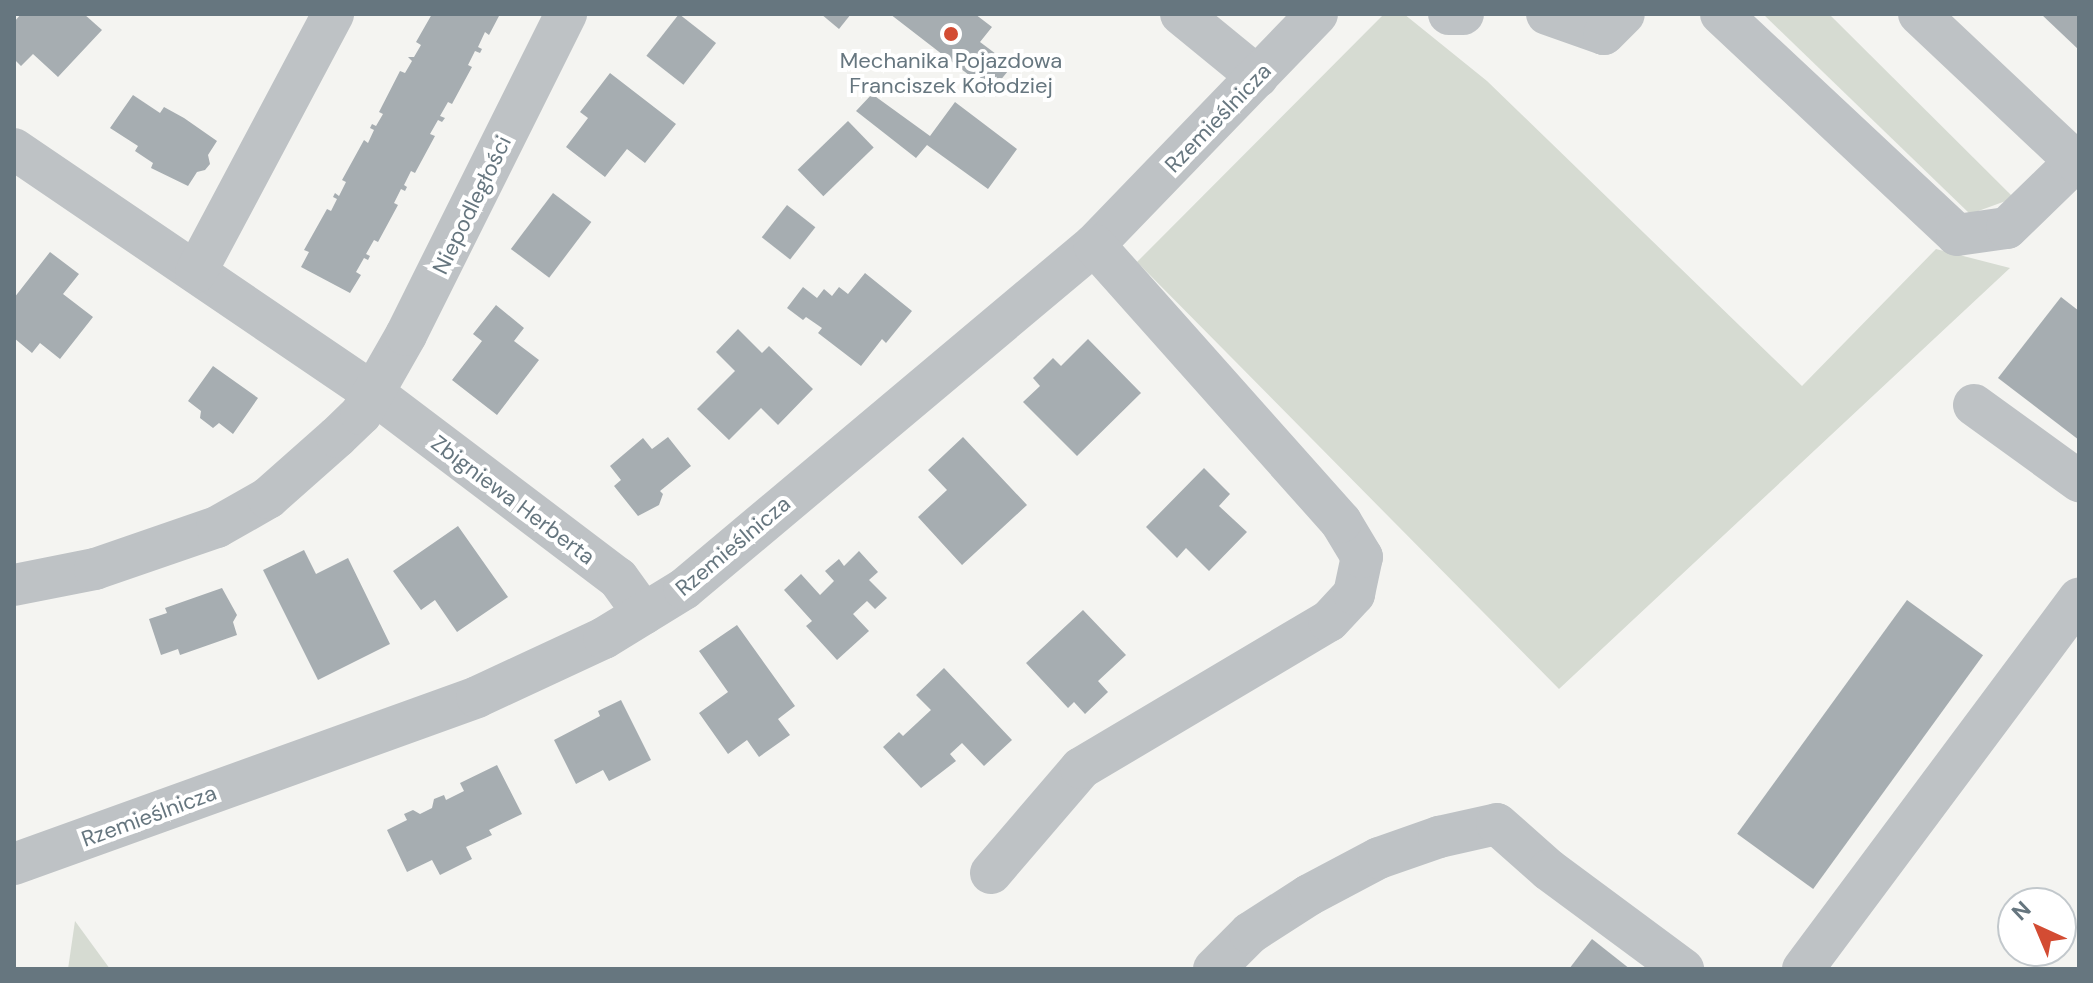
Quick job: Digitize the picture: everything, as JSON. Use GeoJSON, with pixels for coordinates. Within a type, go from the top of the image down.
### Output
{"type":"FeatureCollection","features":[{"type":"Feature","properties":{"kind":"street"},"geometry":{"type":"LineString","coordinates":[[196,272],[333,14]]}},
{"type":"Feature","properties":{"kind":"street","name":"Niepodległości"},"geometry":{"type":"LineString","coordinates":[[373,393],[458,233],[566,14]]}},
{"type":"Feature","properties":{"kind":"street"},"geometry":{"type":"LineString","coordinates":[[1181,14],[1258,77]]}},
{"type":"Feature","properties":{"kind":"street","name":"Rzemieślnicza"},"geometry":{"type":"LineString","coordinates":[[14,864],[477,697],[550,665],[684,589],[1094,245],[1317,14]]}},
{"type":"Feature","properties":{"kind":"street"},"geometry":{"type":"LineString","coordinates":[[1449,14],[1463,14]]}},
{"type":"Feature","properties":{"kind":"street"},"geometry":{"type":"LineString","coordinates":[[1547,14],[1604,34],[1624,14]]}},
{"type":"Feature","properties":{"kind":"street"},"geometry":{"type":"LineString","coordinates":[[1721,14],[1957,235],[2007,228],[2078,161],[1919,14]]}},
{"type":"Feature","properties":{"kind":"street","name":"Zbigniewa Herberta"},"geometry":{"type":"LineString","coordinates":[[14,149],[373,393],[618,578],[644,614]]}},
{"type":"Feature","properties":{"kind":"street"},"geometry":{"type":"LineString","coordinates":[[991,873],[1081,768],[1329,621],[1354,594],[1362,557],[1341,522],[1094,245]]}},
{"type":"Feature","properties":{"kind":"street"},"geometry":{"type":"LineString","coordinates":[[14,585],[95,569],[217,527],[268,498],[310,465],[361,414],[373,393]]}},
{"type":"Feature","properties":{"kind":"street"},"geometry":{"type":"LineString","coordinates":[[1974,405],[2079,481]]}},
{"type":"Feature","properties":{"kind":"street"},"geometry":{"type":"LineString","coordinates":[[1803,969],[2079,599]]}},
{"type":"Feature","properties":{"kind":"street"},"geometry":{"type":"LineString","coordinates":[[1214,969],[1250,933],[1309,895],[1379,858],[1439,837],[1497,824],[1549,870],[1683,969]]}},
{"type":"Feature","properties":{"kind":"shaded area"},"geometry":{"type":"Polygon","coordinates":[[[1384,14],[1404,14],[1487,81],[1802,386],[1936,249],[2010,268],[1559,689],[1137,262],[1384,14]]]}},
{"type":"Feature","properties":{"kind":"shaded area"},"geometry":{"type":"Polygon","coordinates":[[[1763,14],[1829,14],[2014,198],[1970,214],[1763,14]]]}},
{"type":"Feature","properties":{"kind":"shaded area"},"geometry":{"type":"Polygon","coordinates":[[[75,921],[110,969],[68,969],[75,921]]]}},
{"type":"Feature","properties":{"kind":"building"},"geometry":{"type":"Polygon","coordinates":[[[21,14],[84,14],[102,30],[58,77],[33,54],[21,66],[14,59],[14,22],[21,14]]]}},
{"type":"Feature","properties":{"kind":"building"},"geometry":{"type":"Polygon","coordinates":[[[432,14],[499,16],[489,35],[485,32],[478,47],[482,49],[480,53],[475,51],[468,65],[472,67],[452,104],[448,102],[440,116],[445,118],[442,122],[438,120],[430,134],[435,136],[415,173],[411,171],[404,185],[407,187],[405,191],[401,189],[394,203],[398,205],[378,242],[374,240],[366,254],[370,256],[368,260],[364,258],[356,272],[361,275],[350,293],[301,267],[309,252],[304,250],[327,209],[331,211],[337,199],[333,197],[335,193],[339,196],[346,182],[342,180],[364,140],[368,143],[374,130],[370,128],[372,124],[376,126],[383,114],[379,112],[400,71],[405,73],[412,61],[408,57],[414,57],[421,45],[416,42],[432,14]]]}},
{"type":"Feature","properties":{"kind":"building"},"geometry":{"type":"Polygon","coordinates":[[[679,14],[716,43],[683,85],[646,56],[679,14]]]}},
{"type":"Feature","properties":{"kind":"building"},"geometry":{"type":"Polygon","coordinates":[[[821,14],[851,14],[839,29],[821,14]]]}},
{"type":"Feature","properties":{"kind":"building","name":"Mechanika Pojazdowa Franciszek Kołodziej"},"geometry":{"type":"Polygon","coordinates":[[[890,14],[975,14],[992,27],[980,42],[1012,66],[991,92],[890,14]]]}},
{"type":"Feature","properties":{"kind":"building"},"geometry":{"type":"Polygon","coordinates":[[[2041,14],[2079,14],[2079,50],[2041,14]]]}},
{"type":"Feature","properties":{"kind":"building"},"geometry":{"type":"Polygon","coordinates":[[[610,73],[676,124],[645,163],[627,149],[605,177],[566,147],[588,118],[580,112],[610,73]]]}},
{"type":"Feature","properties":{"kind":"building"},"geometry":{"type":"Polygon","coordinates":[[[872,94],[930,136],[955,102],[1017,149],[988,189],[927,145],[916,158],[856,111],[872,94]]]}},
{"type":"Feature","properties":{"kind":"building"},"geometry":{"type":"Polygon","coordinates":[[[133,95],[160,113],[164,107],[217,141],[208,155],[210,164],[205,170],[197,172],[188,186],[151,168],[153,163],[135,151],[138,146],[110,128],[133,95]]]}},
{"type":"Feature","properties":{"kind":"building"},"geometry":{"type":"Polygon","coordinates":[[[848,121],[874,148],[823,196],[798,170],[848,121]]]}},
{"type":"Feature","properties":{"kind":"building"},"geometry":{"type":"Polygon","coordinates":[[[553,193],[591,222],[549,278],[511,249],[553,193]]]}},
{"type":"Feature","properties":{"kind":"building"},"geometry":{"type":"Polygon","coordinates":[[[787,205],[815,227],[790,259],[762,237],[787,205]]]}},
{"type":"Feature","properties":{"kind":"building"},"geometry":{"type":"Polygon","coordinates":[[[50,252],[79,274],[63,294],[93,317],[60,359],[40,343],[32,353],[14,338],[14,298],[50,252]]]}},
{"type":"Feature","properties":{"kind":"building"},"geometry":{"type":"Polygon","coordinates":[[[865,273],[912,311],[886,343],[882,339],[861,366],[818,333],[822,328],[806,317],[803,320],[787,308],[803,287],[817,298],[824,289],[832,296],[839,287],[848,294],[865,273]]]}},
{"type":"Feature","properties":{"kind":"building"},"geometry":{"type":"Polygon","coordinates":[[[2061,297],[2079,311],[2079,440],[1998,378],[2061,297]]]}},
{"type":"Feature","properties":{"kind":"building"},"geometry":{"type":"Polygon","coordinates":[[[496,305],[524,328],[514,341],[539,360],[497,415],[452,380],[482,341],[473,334],[496,305]]]}},
{"type":"Feature","properties":{"kind":"building"},"geometry":{"type":"Polygon","coordinates":[[[738,329],[762,353],[769,346],[813,389],[778,425],[761,408],[729,440],[697,409],[735,371],[716,352],[738,329]]]}},
{"type":"Feature","properties":{"kind":"building"},"geometry":{"type":"Polygon","coordinates":[[[1088,339],[1141,393],[1077,456],[1023,402],[1040,386],[1033,378],[1053,358],[1061,366],[1088,339]]]}},
{"type":"Feature","properties":{"kind":"building"},"geometry":{"type":"Polygon","coordinates":[[[213,366],[258,398],[233,434],[219,423],[213,428],[200,418],[201,411],[188,401],[213,366]]]}},
{"type":"Feature","properties":{"kind":"building"},"geometry":{"type":"Polygon","coordinates":[[[668,437],[691,466],[660,491],[663,494],[659,505],[638,516],[614,486],[621,480],[610,466],[643,438],[652,449],[668,437]]]}},
{"type":"Feature","properties":{"kind":"building"},"geometry":{"type":"Polygon","coordinates":[[[963,437],[1027,505],[962,565],[918,517],[947,490],[928,470],[963,437]]]}},
{"type":"Feature","properties":{"kind":"building"},"geometry":{"type":"Polygon","coordinates":[[[1204,468],[1230,494],[1219,506],[1247,532],[1209,571],[1186,548],[1177,558],[1146,527],[1204,468]]]}},
{"type":"Feature","properties":{"kind":"building"},"geometry":{"type":"Polygon","coordinates":[[[458,526],[508,597],[457,632],[435,600],[421,610],[393,571],[458,526]]]}},
{"type":"Feature","properties":{"kind":"building"},"geometry":{"type":"Polygon","coordinates":[[[304,550],[316,574],[348,558],[390,644],[318,680],[263,570],[304,550]]]}},
{"type":"Feature","properties":{"kind":"building"},"geometry":{"type":"Polygon","coordinates":[[[859,551],[878,572],[869,580],[887,598],[875,609],[867,601],[853,614],[869,631],[837,660],[806,626],[812,621],[784,590],[801,574],[820,595],[834,581],[825,571],[839,559],[844,566],[859,551]]]}},
{"type":"Feature","properties":{"kind":"building"},"geometry":{"type":"Polygon","coordinates":[[[222,588],[237,615],[233,622],[237,635],[180,655],[178,649],[161,655],[149,619],[167,613],[165,608],[222,588]]]}},
{"type":"Feature","properties":{"kind":"building"},"geometry":{"type":"Polygon","coordinates":[[[1907,600],[1983,655],[1813,889],[1737,834],[1907,600]]]}},
{"type":"Feature","properties":{"kind":"building"},"geometry":{"type":"Polygon","coordinates":[[[1083,610],[1126,655],[1098,681],[1108,692],[1085,714],[1074,702],[1068,708],[1026,663],[1083,610]]]}},
{"type":"Feature","properties":{"kind":"building"},"geometry":{"type":"Polygon","coordinates":[[[737,625],[795,706],[778,719],[790,735],[759,757],[747,740],[728,754],[699,713],[728,692],[699,651],[737,625]]]}},
{"type":"Feature","properties":{"kind":"building"},"geometry":{"type":"Polygon","coordinates":[[[944,668],[1012,740],[984,766],[962,743],[950,754],[956,761],[921,788],[883,747],[899,732],[903,736],[931,710],[916,695],[944,668]]]}},
{"type":"Feature","properties":{"kind":"building"},"geometry":{"type":"Polygon","coordinates":[[[621,700],[651,760],[609,781],[603,770],[576,784],[554,740],[600,716],[598,711],[621,700]]]}},
{"type":"Feature","properties":{"kind":"building"},"geometry":{"type":"Polygon","coordinates":[[[497,765],[522,814],[489,830],[492,835],[466,847],[472,859],[440,875],[432,860],[407,872],[387,830],[407,820],[404,814],[413,810],[420,814],[432,808],[434,799],[444,795],[446,800],[464,791],[460,783],[497,765]]]}},
{"type":"Feature","properties":{"kind":"building"},"geometry":{"type":"Polygon","coordinates":[[[1592,939],[1630,969],[1569,969],[1592,939]]]}},
{"type":"Feature","properties":{"kind":"place","name":"Mechanika Pojazdowa Franciszek Kołodziej"},"geometry":{"type":"Point","coordinates":[951,34]}}]}
